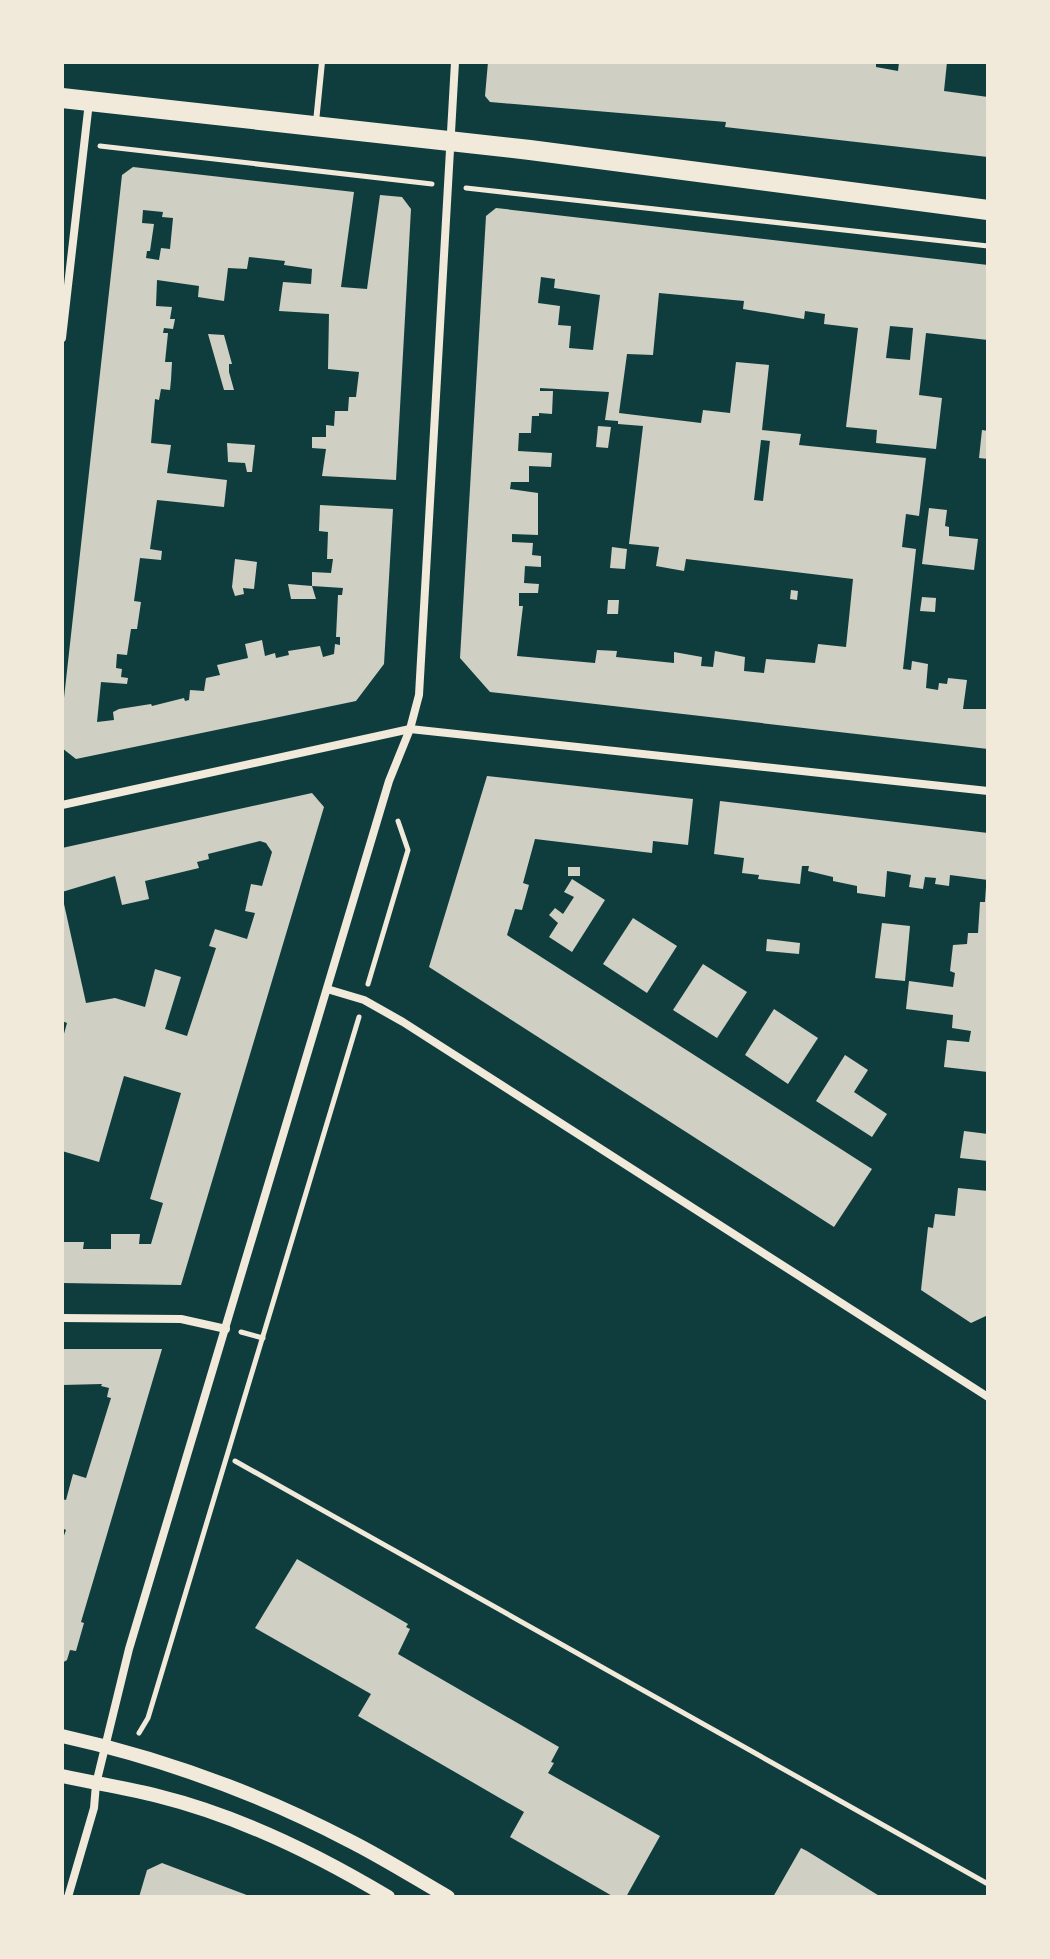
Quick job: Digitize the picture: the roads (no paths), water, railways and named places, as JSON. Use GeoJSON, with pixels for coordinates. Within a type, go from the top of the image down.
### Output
{"type":"FeatureCollection","features":[{"type":"Feature","properties":{"kind":"main road"},"geometry":{"type":"LineString","coordinates":[[62,98],[450,141],[988,210]]}},
{"type":"Feature","properties":{"kind":"street"},"geometry":{"type":"LineString","coordinates":[[68,1897],[94,1808],[96,1784],[129,1649],[389,781],[410,729],[419,695],[455,62]]}},
{"type":"Feature","properties":{"kind":"street"},"geometry":{"type":"LineString","coordinates":[[62,338],[90,101]]}},
{"type":"Feature","properties":{"kind":"street"},"geometry":{"type":"LineString","coordinates":[[62,805],[410,729],[988,791]]}},
{"type":"Feature","properties":{"kind":"street"},"geometry":{"type":"LineString","coordinates":[[327,989],[364,1000],[988,1397]]}},
{"type":"Feature","properties":{"kind":"street"},"geometry":{"type":"LineString","coordinates":[[62,1318],[181,1319],[226,1329]]}},
{"type":"Feature","properties":{"kind":"street"},"geometry":{"type":"LineString","coordinates":[[62,1736],[170,1764],[269,1802],[348,1840],[448,1897]]}},
{"type":"Feature","properties":{"kind":"street"},"geometry":{"type":"LineString","coordinates":[[62,1776],[159,1796],[208,1812],[287,1843],[388,1897]]}},
{"type":"Feature","properties":{"kind":"lane"},"geometry":{"type":"LineString","coordinates":[[315,126],[322,62]]}}]}
